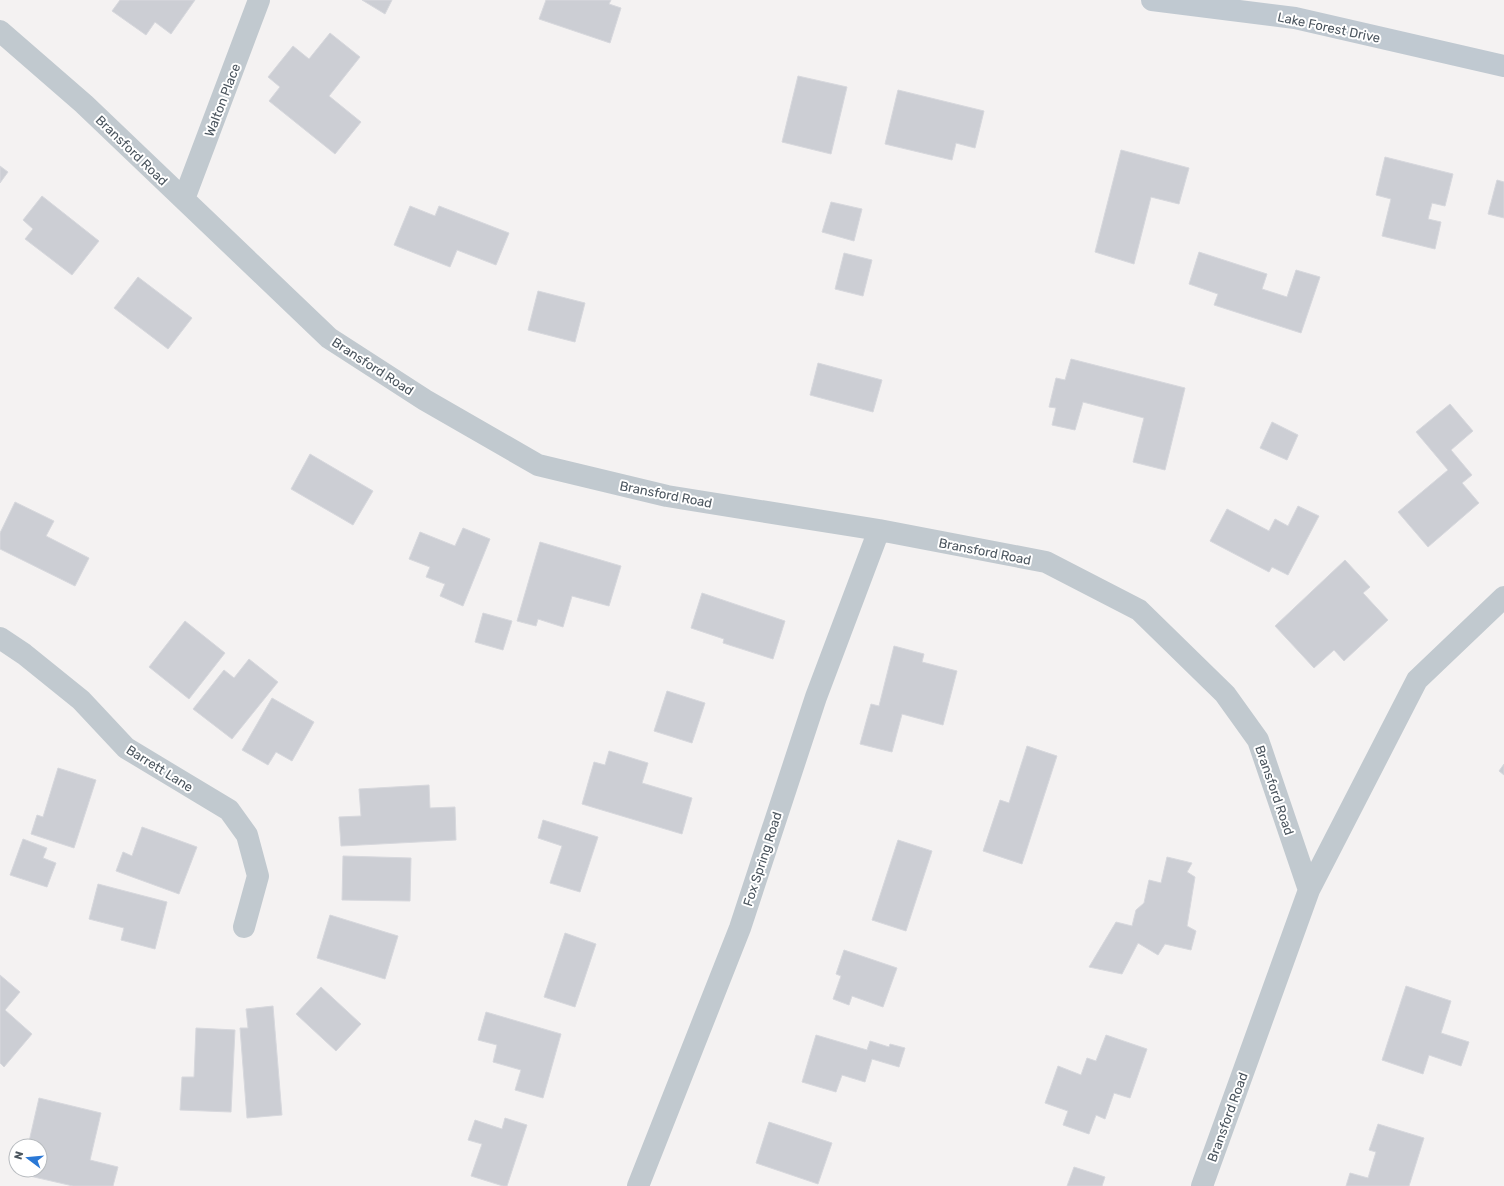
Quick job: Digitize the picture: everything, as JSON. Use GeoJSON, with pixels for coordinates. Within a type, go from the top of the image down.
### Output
{"type":"FeatureCollection","features":[{"type":"Feature","properties":{"kind":"street","name":"Walton Place"},"geometry":{"type":"LineString","coordinates":[[184,199],[260,0]]}},
{"type":"Feature","properties":{"kind":"street","name":"Lake Forest Drive"},"geometry":{"type":"LineString","coordinates":[[1152,0],[1295,18],[1504,66]]}},
{"type":"Feature","properties":{"kind":"street","name":"Bransford Road"},"geometry":{"type":"LineString","coordinates":[[0,31],[84,104],[329,338],[425,400],[538,465],[667,496],[879,530],[1046,562],[1139,610],[1225,694],[1258,740],[1310,890]]}},
{"type":"Feature","properties":{"kind":"street","name":"Fox Spring Road"},"geometry":{"type":"LineString","coordinates":[[638,1186],[740,928],[816,697],[879,530]]}},
{"type":"Feature","properties":{"kind":"street","name":"Bransford Road"},"geometry":{"type":"LineString","coordinates":[[1202,1186],[1310,890],[1417,680],[1504,597]]}},
{"type":"Feature","properties":{"kind":"street","name":"Barrett Lane"},"geometry":{"type":"LineString","coordinates":[[0,638],[24,654],[81,700],[126,748],[229,810],[247,835],[258,876],[244,927]]}},
{"type":"Feature","properties":{"kind":"building"},"geometry":{"type":"Polygon","coordinates":[[[120,0],[195,0],[171,34],[155,22],[146,35],[112,11],[120,0]]]}},
{"type":"Feature","properties":{"kind":"building"},"geometry":{"type":"Polygon","coordinates":[[[362,0],[392,0],[385,14],[362,0]]]}},
{"type":"Feature","properties":{"kind":"building"},"geometry":{"type":"Polygon","coordinates":[[[546,0],[611,0],[609,4],[621,8],[610,43],[539,19],[546,0]]]}},
{"type":"Feature","properties":{"kind":"building"},"geometry":{"type":"Polygon","coordinates":[[[330,33],[360,57],[329,96],[361,122],[335,154],[269,101],[280,87],[268,77],[293,46],[309,59],[330,33]]]}},
{"type":"Feature","properties":{"kind":"building"},"geometry":{"type":"Polygon","coordinates":[[[798,76],[847,87],[831,154],[782,142],[798,76]]]}},
{"type":"Feature","properties":{"kind":"building"},"geometry":{"type":"Polygon","coordinates":[[[898,90],[984,111],[975,148],[956,143],[952,160],[885,144],[898,90]]]}},
{"type":"Feature","properties":{"kind":"building"},"geometry":{"type":"Polygon","coordinates":[[[1121,150],[1189,168],[1179,204],[1151,197],[1134,264],[1095,252],[1121,150]]]}},
{"type":"Feature","properties":{"kind":"building"},"geometry":{"type":"Polygon","coordinates":[[[1385,157],[1453,174],[1445,206],[1432,203],[1428,219],[1441,222],[1435,249],[1382,236],[1391,199],[1376,195],[1385,157]]]}},
{"type":"Feature","properties":{"kind":"building"},"geometry":{"type":"Polygon","coordinates":[[[0,166],[8,172],[0,183],[0,166]]]}},
{"type":"Feature","properties":{"kind":"building"},"geometry":{"type":"Polygon","coordinates":[[[1497,180],[1504,182],[1504,218],[1488,214],[1497,180]]]}},
{"type":"Feature","properties":{"kind":"building"},"geometry":{"type":"Polygon","coordinates":[[[42,196],[99,241],[72,275],[25,239],[33,229],[23,220],[42,196]]]}},
{"type":"Feature","properties":{"kind":"building"},"geometry":{"type":"Polygon","coordinates":[[[831,202],[862,209],[854,241],[822,232],[831,202]]]}},
{"type":"Feature","properties":{"kind":"building"},"geometry":{"type":"Polygon","coordinates":[[[410,206],[435,216],[439,206],[509,233],[496,265],[457,250],[450,267],[394,245],[410,206]]]}},
{"type":"Feature","properties":{"kind":"building"},"geometry":{"type":"Polygon","coordinates":[[[1199,252],[1267,274],[1262,289],[1287,297],[1296,270],[1320,277],[1301,333],[1214,305],[1218,294],[1189,284],[1199,252]]]}},
{"type":"Feature","properties":{"kind":"building"},"geometry":{"type":"Polygon","coordinates":[[[844,253],[872,260],[863,296],[835,289],[844,253]]]}},
{"type":"Feature","properties":{"kind":"building"},"geometry":{"type":"Polygon","coordinates":[[[138,277],[192,318],[168,349],[114,308],[138,277]]]}},
{"type":"Feature","properties":{"kind":"building"},"geometry":{"type":"Polygon","coordinates":[[[538,291],[585,303],[575,342],[528,330],[538,291]]]}},
{"type":"Feature","properties":{"kind":"building"},"geometry":{"type":"Polygon","coordinates":[[[1071,359],[1185,388],[1165,470],[1133,462],[1144,418],[1083,402],[1075,430],[1052,425],[1056,408],[1049,407],[1056,378],[1065,380],[1071,359]]]}},
{"type":"Feature","properties":{"kind":"building"},"geometry":{"type":"Polygon","coordinates":[[[818,363],[882,380],[873,412],[810,395],[818,363]]]}},
{"type":"Feature","properties":{"kind":"building"},"geometry":{"type":"Polygon","coordinates":[[[1450,404],[1473,431],[1451,450],[1472,475],[1462,483],[1479,503],[1428,547],[1398,512],[1448,470],[1416,432],[1450,404]]]}},
{"type":"Feature","properties":{"kind":"building"},"geometry":{"type":"Polygon","coordinates":[[[1272,422],[1298,435],[1287,460],[1260,448],[1272,422]]]}},
{"type":"Feature","properties":{"kind":"building"},"geometry":{"type":"Polygon","coordinates":[[[310,454],[373,491],[353,525],[291,489],[310,454]]]}},
{"type":"Feature","properties":{"kind":"building"},"geometry":{"type":"Polygon","coordinates":[[[15,502],[54,521],[46,536],[89,558],[75,586],[0,549],[0,533],[15,502]]]}},
{"type":"Feature","properties":{"kind":"building"},"geometry":{"type":"Polygon","coordinates":[[[1298,506],[1319,516],[1288,575],[1272,567],[1269,572],[1210,541],[1227,509],[1269,531],[1275,519],[1288,526],[1298,506]]]}},
{"type":"Feature","properties":{"kind":"building"},"geometry":{"type":"Polygon","coordinates":[[[463,528],[490,539],[463,606],[440,596],[445,584],[426,577],[430,567],[409,559],[420,532],[455,546],[463,528]]]}},
{"type":"Feature","properties":{"kind":"building"},"geometry":{"type":"Polygon","coordinates":[[[540,542],[621,566],[609,606],[572,596],[563,627],[538,619],[536,626],[517,621],[540,542]]]}},
{"type":"Feature","properties":{"kind":"building"},"geometry":{"type":"Polygon","coordinates":[[[1345,560],[1370,587],[1363,593],[1388,620],[1344,661],[1334,650],[1314,668],[1275,626],[1345,560]]]}},
{"type":"Feature","properties":{"kind":"building"},"geometry":{"type":"Polygon","coordinates":[[[702,593],[785,621],[773,659],[723,643],[724,639],[691,628],[702,593]]]}},
{"type":"Feature","properties":{"kind":"building"},"geometry":{"type":"Polygon","coordinates":[[[483,613],[512,621],[503,650],[475,642],[483,613]]]}},
{"type":"Feature","properties":{"kind":"building"},"geometry":{"type":"Polygon","coordinates":[[[185,621],[225,653],[189,699],[149,667],[185,621]]]}},
{"type":"Feature","properties":{"kind":"building"},"geometry":{"type":"Polygon","coordinates":[[[894,646],[924,654],[922,662],[957,671],[943,725],[902,714],[892,752],[860,744],[871,704],[879,706],[894,646]]]}},
{"type":"Feature","properties":{"kind":"building"},"geometry":{"type":"Polygon","coordinates":[[[249,659],[278,682],[232,739],[193,709],[224,670],[234,678],[249,659]]]}},
{"type":"Feature","properties":{"kind":"building"},"geometry":{"type":"Polygon","coordinates":[[[667,691],[705,703],[692,743],[654,731],[667,691]]]}},
{"type":"Feature","properties":{"kind":"building"},"geometry":{"type":"Polygon","coordinates":[[[272,698],[314,722],[292,761],[276,752],[268,765],[242,750],[272,698]]]}},
{"type":"Feature","properties":{"kind":"building"},"geometry":{"type":"Polygon","coordinates":[[[1027,746],[1057,756],[1022,864],[983,851],[1000,800],[1009,803],[1027,746]]]}},
{"type":"Feature","properties":{"kind":"building"},"geometry":{"type":"Polygon","coordinates":[[[609,751],[648,763],[642,783],[692,798],[682,834],[582,804],[594,762],[605,765],[609,751]]]}},
{"type":"Feature","properties":{"kind":"building"},"geometry":{"type":"Polygon","coordinates":[[[1504,764],[1504,775],[1499,771],[1504,764]]]}},
{"type":"Feature","properties":{"kind":"building"},"geometry":{"type":"Polygon","coordinates":[[[58,768],[96,780],[74,848],[31,834],[37,815],[43,817],[58,768]]]}},
{"type":"Feature","properties":{"kind":"building"},"geometry":{"type":"Polygon","coordinates":[[[429,785],[430,808],[455,807],[456,840],[341,846],[339,817],[361,816],[359,789],[429,785]]]}},
{"type":"Feature","properties":{"kind":"building"},"geometry":{"type":"Polygon","coordinates":[[[543,820],[598,837],[580,892],[550,883],[562,846],[538,838],[543,820]]]}},
{"type":"Feature","properties":{"kind":"building"},"geometry":{"type":"Polygon","coordinates":[[[142,827],[197,847],[179,894],[116,871],[123,852],[132,856],[142,827]]]}},
{"type":"Feature","properties":{"kind":"building"},"geometry":{"type":"Polygon","coordinates":[[[23,839],[47,848],[43,858],[56,863],[47,887],[10,875],[23,839]]]}},
{"type":"Feature","properties":{"kind":"building"},"geometry":{"type":"Polygon","coordinates":[[[898,840],[932,851],[906,931],[872,920],[898,840]]]}},
{"type":"Feature","properties":{"kind":"building"},"geometry":{"type":"Polygon","coordinates":[[[343,856],[411,858],[410,901],[342,900],[343,856]]]}},
{"type":"Feature","properties":{"kind":"building"},"geometry":{"type":"Polygon","coordinates":[[[1167,857],[1192,863],[1187,872],[1195,877],[1187,926],[1196,931],[1191,950],[1165,944],[1158,955],[1138,943],[1122,974],[1089,967],[1116,922],[1132,926],[1136,910],[1144,903],[1149,880],[1161,883],[1167,857]]]}},
{"type":"Feature","properties":{"kind":"building"},"geometry":{"type":"Polygon","coordinates":[[[98,884],[167,902],[155,949],[121,940],[124,928],[89,919],[98,884]]]}},
{"type":"Feature","properties":{"kind":"building"},"geometry":{"type":"Polygon","coordinates":[[[330,915],[398,936],[385,979],[317,958],[330,915]]]}},
{"type":"Feature","properties":{"kind":"building"},"geometry":{"type":"Polygon","coordinates":[[[565,933],[596,944],[575,1007],[544,997],[565,933]]]}},
{"type":"Feature","properties":{"kind":"building"},"geometry":{"type":"Polygon","coordinates":[[[844,950],[897,968],[883,1007],[852,996],[849,1005],[833,999],[841,976],[836,974],[844,950]]]}},
{"type":"Feature","properties":{"kind":"building"},"geometry":{"type":"Polygon","coordinates":[[[0,975],[20,992],[5,1010],[32,1034],[4,1067],[0,1063],[0,975]]]}},
{"type":"Feature","properties":{"kind":"building"},"geometry":{"type":"Polygon","coordinates":[[[1406,986],[1451,1001],[1441,1033],[1469,1042],[1461,1066],[1429,1055],[1423,1074],[1382,1060],[1406,986]]]}},
{"type":"Feature","properties":{"kind":"building"},"geometry":{"type":"Polygon","coordinates":[[[321,987],[361,1024],[336,1051],[296,1014],[321,987]]]}},
{"type":"Feature","properties":{"kind":"building"},"geometry":{"type":"Polygon","coordinates":[[[273,1006],[282,1115],[247,1118],[240,1028],[248,1028],[246,1009],[273,1006]]]}},
{"type":"Feature","properties":{"kind":"building"},"geometry":{"type":"Polygon","coordinates":[[[486,1012],[561,1034],[543,1098],[515,1090],[521,1070],[493,1062],[497,1045],[478,1040],[486,1012]]]}},
{"type":"Feature","properties":{"kind":"building"},"geometry":{"type":"Polygon","coordinates":[[[196,1028],[235,1030],[231,1112],[180,1110],[182,1077],[194,1077],[196,1028]]]}},
{"type":"Feature","properties":{"kind":"building"},"geometry":{"type":"Polygon","coordinates":[[[816,1035],[867,1050],[870,1041],[889,1047],[890,1044],[905,1048],[899,1067],[872,1059],[865,1082],[842,1075],[836,1092],[802,1082],[816,1035]]]}},
{"type":"Feature","properties":{"kind":"building"},"geometry":{"type":"Polygon","coordinates":[[[1106,1035],[1147,1049],[1130,1098],[1114,1093],[1105,1119],[1096,1115],[1089,1134],[1063,1125],[1068,1111],[1045,1103],[1058,1066],[1081,1075],[1087,1058],[1096,1061],[1106,1035]]]}},
{"type":"Feature","properties":{"kind":"building"},"geometry":{"type":"Polygon","coordinates":[[[39,1098],[101,1113],[90,1160],[118,1167],[113,1186],[73,1186],[38,1178],[48,1178],[48,1138],[30,1138],[39,1098]]]}},
{"type":"Feature","properties":{"kind":"building"},"geometry":{"type":"Polygon","coordinates":[[[505,1118],[527,1125],[507,1186],[503,1186],[471,1176],[482,1144],[468,1140],[475,1120],[502,1129],[505,1118]]]}},
{"type":"Feature","properties":{"kind":"building"},"geometry":{"type":"Polygon","coordinates":[[[769,1122],[832,1143],[818,1184],[756,1163],[769,1122]]]}},
{"type":"Feature","properties":{"kind":"building"},"geometry":{"type":"Polygon","coordinates":[[[1378,1124],[1424,1138],[1409,1186],[1346,1186],[1350,1173],[1368,1178],[1376,1152],[1369,1150],[1378,1124]]]}},
{"type":"Feature","properties":{"kind":"building"},"geometry":{"type":"Polygon","coordinates":[[[1074,1167],[1105,1177],[1102,1186],[1067,1186],[1074,1167]]]}}]}
